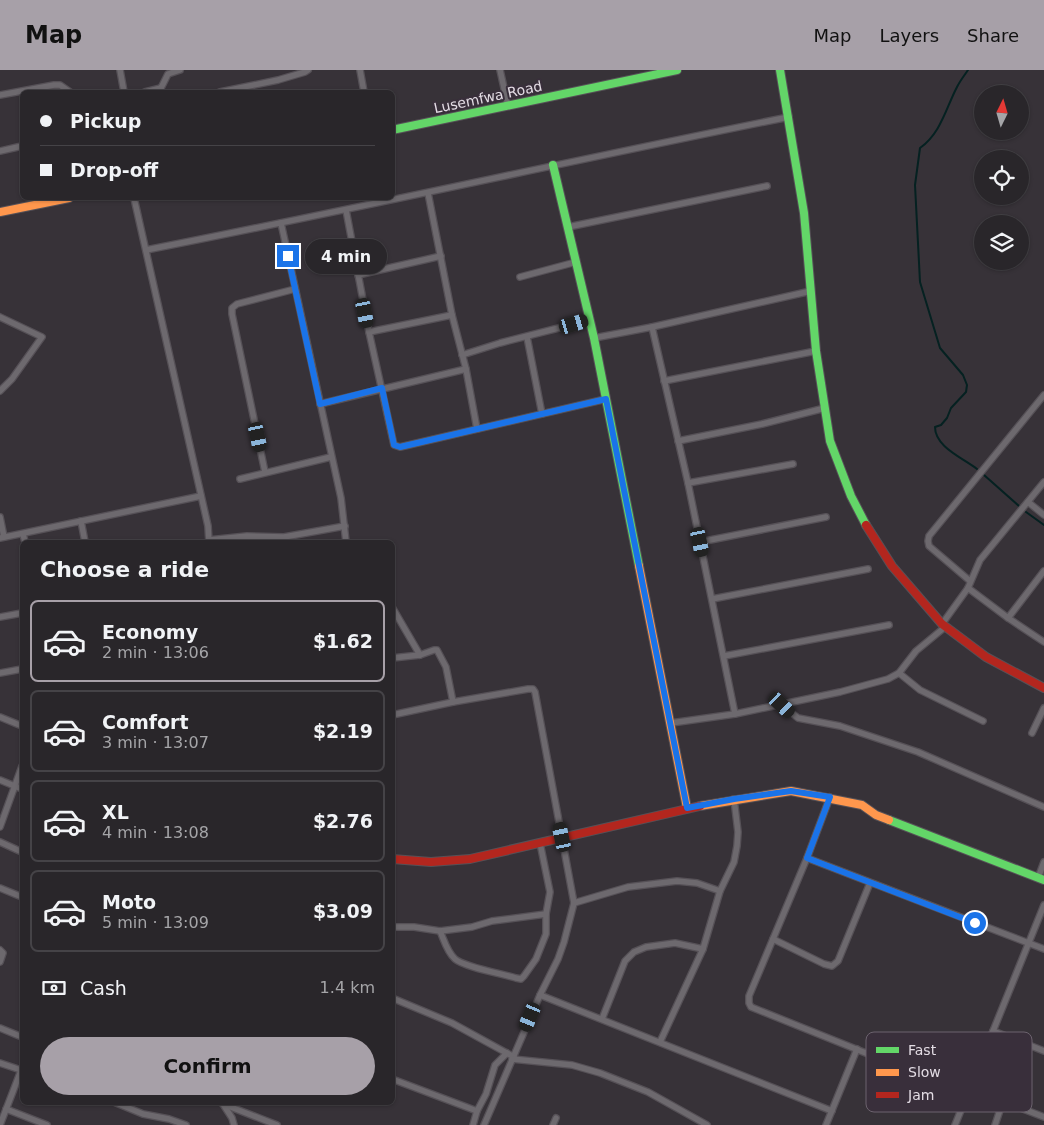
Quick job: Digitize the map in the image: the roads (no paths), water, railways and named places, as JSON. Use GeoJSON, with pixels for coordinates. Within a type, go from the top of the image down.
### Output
{"type":"FeatureCollection","features":[{"type":"Feature","properties":{"kind":"street"},"geometry":{"type":"LineString","coordinates":[[120,70],[124,90]]}},
{"type":"Feature","properties":{"kind":"street"},"geometry":{"type":"LineString","coordinates":[[163,90],[168,74],[180,70]]}},
{"type":"Feature","properties":{"kind":"street"},"geometry":{"type":"LineString","coordinates":[[230,90],[278,80],[308,70]]}},
{"type":"Feature","properties":{"kind":"street"},"geometry":{"type":"LineString","coordinates":[[360,70],[364,90]]}},
{"type":"Feature","properties":{"kind":"street"},"geometry":{"type":"LineString","coordinates":[[500,70],[508,106]]}},
{"type":"Feature","properties":{"kind":"street","name":"Lusemfwa Road"},"geometry":{"type":"LineString","coordinates":[[395,129],[677,70]]}},
{"type":"Feature","properties":{"kind":"street"},"geometry":{"type":"LineString","coordinates":[[780,70],[804,213],[816,351],[830,441],[862,520],[892,566],[943,625],[986,657],[1044,688]]}},
{"type":"Feature","properties":{"kind":"street"},"geometry":{"type":"LineString","coordinates":[[25,90],[54,84],[60,85],[67,90]]}},
{"type":"Feature","properties":{"kind":"street"},"geometry":{"type":"LineString","coordinates":[[0,95],[20,91]]}},
{"type":"Feature","properties":{"kind":"street"},"geometry":{"type":"LineString","coordinates":[[395,200],[553,165],[789,117]]}},
{"type":"Feature","properties":{"kind":"street"},"geometry":{"type":"LineString","coordinates":[[0,150],[20,146]]}},
{"type":"Feature","properties":{"kind":"street"},"geometry":{"type":"LineString","coordinates":[[553,165],[594,338],[687,808]]}},
{"type":"Feature","properties":{"kind":"street"},"geometry":{"type":"LineString","coordinates":[[568,227],[767,186]]}},
{"type":"Feature","properties":{"kind":"street"},"geometry":{"type":"LineString","coordinates":[[428,193],[477,429]]}},
{"type":"Feature","properties":{"kind":"street"},"geometry":{"type":"LineString","coordinates":[[0,212],[59,200]]}},
{"type":"Feature","properties":{"kind":"street"},"geometry":{"type":"LineString","coordinates":[[134,200],[201,496],[209,540]]}},
{"type":"Feature","properties":{"kind":"street"},"geometry":{"type":"LineString","coordinates":[[146,250],[394,200]]}},
{"type":"Feature","properties":{"kind":"street"},"geometry":{"type":"LineString","coordinates":[[346,210],[369,332],[394,445],[400,447],[606,399]]}},
{"type":"Feature","properties":{"kind":"street"},"geometry":{"type":"LineString","coordinates":[[281,223],[342,504],[346,540]]}},
{"type":"Feature","properties":{"kind":"street"},"geometry":{"type":"LineString","coordinates":[[358,276],[441,256]]}},
{"type":"Feature","properties":{"kind":"street"},"geometry":{"type":"LineString","coordinates":[[520,277],[576,262]]}},
{"type":"Feature","properties":{"kind":"street"},"geometry":{"type":"LineString","coordinates":[[265,472],[232,308],[237,304],[295,290]]}},
{"type":"Feature","properties":{"kind":"street"},"geometry":{"type":"LineString","coordinates":[[594,338],[652,327],[811,291]]}},
{"type":"Feature","properties":{"kind":"street"},"geometry":{"type":"LineString","coordinates":[[369,332],[452,315]]}},
{"type":"Feature","properties":{"kind":"street"},"geometry":{"type":"LineString","coordinates":[[0,317],[42,338],[12,379],[0,391]]}},
{"type":"Feature","properties":{"kind":"street"},"geometry":{"type":"LineString","coordinates":[[462,355],[500,343],[590,320]]}},
{"type":"Feature","properties":{"kind":"street"},"geometry":{"type":"LineString","coordinates":[[652,327],[688,483],[735,714]]}},
{"type":"Feature","properties":{"kind":"street"},"geometry":{"type":"LineString","coordinates":[[527,337],[542,414]]}},
{"type":"Feature","properties":{"kind":"street"},"geometry":{"type":"LineString","coordinates":[[664,381],[816,351]]}},
{"type":"Feature","properties":{"kind":"street"},"geometry":{"type":"LineString","coordinates":[[320,404],[466,369]]}},
{"type":"Feature","properties":{"kind":"street"},"geometry":{"type":"LineString","coordinates":[[1044,396],[929,536],[928,541],[929,546],[969,585],[1008,618],[1044,642]]}},
{"type":"Feature","properties":{"kind":"street"},"geometry":{"type":"LineString","coordinates":[[678,441],[762,424],[825,408]]}},
{"type":"Feature","properties":{"kind":"street"},"geometry":{"type":"LineString","coordinates":[[240,478],[331,457]]}},
{"type":"Feature","properties":{"kind":"street"},"geometry":{"type":"LineString","coordinates":[[688,483],[793,464]]}},
{"type":"Feature","properties":{"kind":"street"},"geometry":{"type":"LineString","coordinates":[[671,723],[782,705],[878,683],[888,680],[899,673],[916,651],[943,625],[969,585],[980,560],[1044,482]]}},
{"type":"Feature","properties":{"kind":"street"},"geometry":{"type":"LineString","coordinates":[[0,517],[2,537],[201,496]]}},
{"type":"Feature","properties":{"kind":"street"},"geometry":{"type":"LineString","coordinates":[[1028,502],[1044,515]]}},
{"type":"Feature","properties":{"kind":"street"},"geometry":{"type":"LineString","coordinates":[[700,542],[826,517]]}},
{"type":"Feature","properties":{"kind":"street"},"geometry":{"type":"LineString","coordinates":[[81,521],[85,540]]}},
{"type":"Feature","properties":{"kind":"street"},"geometry":{"type":"LineString","coordinates":[[217,540],[247,536],[284,540],[345,526]]}},
{"type":"Feature","properties":{"kind":"street"},"geometry":{"type":"LineString","coordinates":[[23,534],[24,540]]}},
{"type":"Feature","properties":{"kind":"street"},"geometry":{"type":"LineString","coordinates":[[712,600],[868,569]]}},
{"type":"Feature","properties":{"kind":"street"},"geometry":{"type":"LineString","coordinates":[[1008,618],[1043,576]]}},
{"type":"Feature","properties":{"kind":"street"},"geometry":{"type":"LineString","coordinates":[[395,612],[420,655]]}},
{"type":"Feature","properties":{"kind":"street"},"geometry":{"type":"LineString","coordinates":[[0,617],[20,613]]}},
{"type":"Feature","properties":{"kind":"street"},"geometry":{"type":"LineString","coordinates":[[724,656],[889,625]]}},
{"type":"Feature","properties":{"kind":"street"},"geometry":{"type":"LineString","coordinates":[[395,658],[420,655],[437,650],[446,666],[454,702]]}},
{"type":"Feature","properties":{"kind":"street"},"geometry":{"type":"LineString","coordinates":[[0,673],[20,669]]}},
{"type":"Feature","properties":{"kind":"street"},"geometry":{"type":"LineString","coordinates":[[899,673],[920,690],[984,721]]}},
{"type":"Feature","properties":{"kind":"street"},"geometry":{"type":"LineString","coordinates":[[395,714],[528,689],[532,689],[535,692],[574,903],[558,959],[540,995],[484,1125]]}},
{"type":"Feature","properties":{"kind":"street"},"geometry":{"type":"LineString","coordinates":[[782,705],[798,718],[840,726],[931,757],[1044,807]]}},
{"type":"Feature","properties":{"kind":"street"},"geometry":{"type":"LineString","coordinates":[[1032,733],[1044,708]]}},
{"type":"Feature","properties":{"kind":"street"},"geometry":{"type":"LineString","coordinates":[[0,717],[20,725]]}},
{"type":"Feature","properties":{"kind":"street"},"geometry":{"type":"LineString","coordinates":[[0,827],[20,772]]}},
{"type":"Feature","properties":{"kind":"street"},"geometry":{"type":"LineString","coordinates":[[0,780],[20,788]]}},
{"type":"Feature","properties":{"kind":"street"},"geometry":{"type":"LineString","coordinates":[[395,859],[412,862],[443,862],[470,859],[687,808],[791,791],[830,797],[862,805],[876,815],[1041,879],[1044,862]]}},
{"type":"Feature","properties":{"kind":"street"},"geometry":{"type":"LineString","coordinates":[[830,797],[807,858],[749,996],[749,1003],[752,1007],[866,1053]]}},
{"type":"Feature","properties":{"kind":"street"},"geometry":{"type":"LineString","coordinates":[[660,1042],[703,949],[720,891],[734,862],[738,832],[734,799]]}},
{"type":"Feature","properties":{"kind":"street"},"geometry":{"type":"LineString","coordinates":[[0,842],[20,851]]}},
{"type":"Feature","properties":{"kind":"street"},"geometry":{"type":"LineString","coordinates":[[440,931],[456,960],[464,964],[521,979],[536,959],[546,934],[546,914],[550,892],[540,843]]}},
{"type":"Feature","properties":{"kind":"street"},"geometry":{"type":"LineString","coordinates":[[807,858],[1044,949]]}},
{"type":"Feature","properties":{"kind":"street"},"geometry":{"type":"LineString","coordinates":[[574,903],[628,888],[677,881],[697,883],[720,891]]}},
{"type":"Feature","properties":{"kind":"street"},"geometry":{"type":"LineString","coordinates":[[773,939],[824,964],[832,966],[838,961],[870,883]]}},
{"type":"Feature","properties":{"kind":"street"},"geometry":{"type":"LineString","coordinates":[[0,888],[20,896]]}},
{"type":"Feature","properties":{"kind":"street"},"geometry":{"type":"LineString","coordinates":[[993,1031],[1044,904]]}},
{"type":"Feature","properties":{"kind":"street"},"geometry":{"type":"LineString","coordinates":[[395,927],[414,927],[440,931],[546,914]]}},
{"type":"Feature","properties":{"kind":"street"},"geometry":{"type":"LineString","coordinates":[[602,1019],[626,961],[634,952],[646,947],[675,942],[703,949]]}},
{"type":"Feature","properties":{"kind":"street"},"geometry":{"type":"LineString","coordinates":[[0,950],[3,953],[0,962]]}},
{"type":"Feature","properties":{"kind":"street"},"geometry":{"type":"LineString","coordinates":[[540,995],[832,1111]]}},
{"type":"Feature","properties":{"kind":"street"},"geometry":{"type":"LineString","coordinates":[[395,999],[452,1023],[513,1058],[572,1065],[600,1072],[648,1092],[707,1125]]}},
{"type":"Feature","properties":{"kind":"street"},"geometry":{"type":"LineString","coordinates":[[0,1028],[20,1036]]}},
{"type":"Feature","properties":{"kind":"street"},"geometry":{"type":"LineString","coordinates":[[1032,1046],[1044,1051]]}},
{"type":"Feature","properties":{"kind":"street"},"geometry":{"type":"LineString","coordinates":[[826,1125],[857,1050]]}},
{"type":"Feature","properties":{"kind":"street"},"geometry":{"type":"LineString","coordinates":[[473,1125],[477,1111],[486,1094],[495,1065],[507,1053]]}},
{"type":"Feature","properties":{"kind":"street"},"geometry":{"type":"LineString","coordinates":[[0,1063],[20,1068]]}},
{"type":"Feature","properties":{"kind":"street"},"geometry":{"type":"LineString","coordinates":[[0,1125],[20,1074]]}},
{"type":"Feature","properties":{"kind":"street"},"geometry":{"type":"LineString","coordinates":[[395,1080],[477,1111]]}},
{"type":"Feature","properties":{"kind":"street"},"geometry":{"type":"LineString","coordinates":[[121,1105],[143,1114],[170,1119],[186,1125]]}},
{"type":"Feature","properties":{"kind":"street"},"geometry":{"type":"LineString","coordinates":[[224,1105],[234,1125]]}},
{"type":"Feature","properties":{"kind":"street"},"geometry":{"type":"LineString","coordinates":[[228,1105],[277,1125]]}},
{"type":"Feature","properties":{"kind":"street"},"geometry":{"type":"LineString","coordinates":[[6,1110],[47,1125]]}},
{"type":"Feature","properties":{"kind":"street"},"geometry":{"type":"LineString","coordinates":[[955,1125],[961,1112]]}},
{"type":"Feature","properties":{"kind":"street"},"geometry":{"type":"LineString","coordinates":[[995,1125],[999,1112]]}},
{"type":"Feature","properties":{"kind":"street"},"geometry":{"type":"LineString","coordinates":[[1031,1112],[1044,1117]]}},
{"type":"Feature","properties":{"kind":"street"},"geometry":{"type":"LineString","coordinates":[[553,1125],[556,1118]]}},
{"type":"Feature","properties":{"kind":"waterway"},"geometry":{"type":"LineString","coordinates":[[968,70],[957,87],[938,128],[920,148],[915,185],[920,282],[940,348],[963,375],[967,385],[966,392],[951,408],[947,418],[941,425],[935,427],[936,434],[945,446],[977,469]]}},
{"type":"Feature","properties":{"kind":"waterway"},"geometry":{"type":"LineString","coordinates":[[984,475],[1019,506]]}},
{"type":"Feature","properties":{"kind":"waterway"},"geometry":{"type":"LineString","coordinates":[[1026,512],[1044,525]]}}]}
